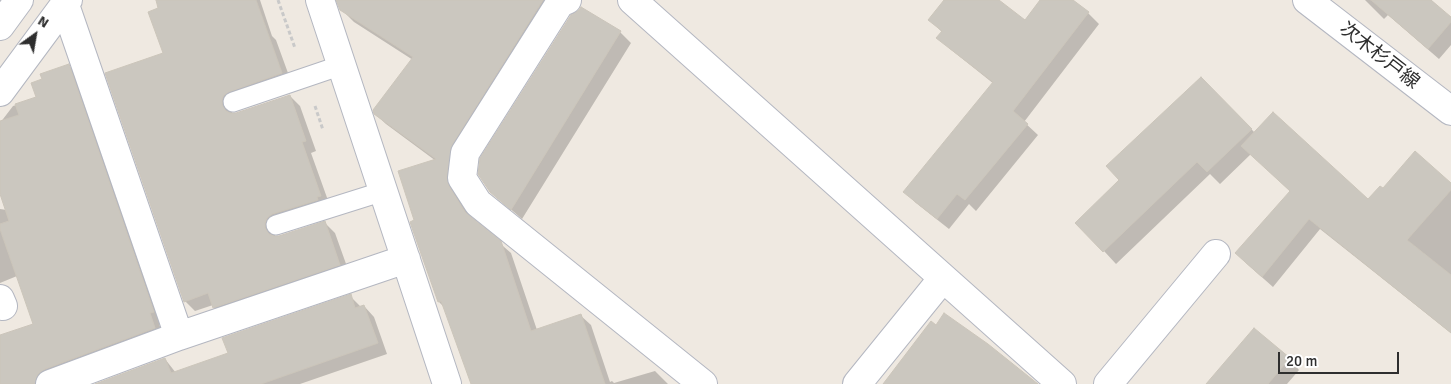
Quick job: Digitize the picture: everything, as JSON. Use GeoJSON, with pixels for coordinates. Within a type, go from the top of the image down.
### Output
{"type":"FeatureCollection","features":[{"type":"Feature","properties":{"kind":"street"},"geometry":{"type":"LineString","coordinates":[[0,26],[19,0]]}},
{"type":"Feature","properties":{"kind":"street"},"geometry":{"type":"LineString","coordinates":[[320,0],[447,384]]}},
{"type":"Feature","properties":{"kind":"street"},"geometry":{"type":"LineString","coordinates":[[567,0],[560,3],[465,153],[462,178],[478,203],[704,384]]}},
{"type":"Feature","properties":{"kind":"street"},"geometry":{"type":"LineString","coordinates":[[632,0],[1062,384]]}},
{"type":"Feature","properties":{"kind":"street","name":"次木杉戸線"},"geometry":{"type":"LineString","coordinates":[[1307,0],[1449,105]]}},
{"type":"Feature","properties":{"kind":"street"},"geometry":{"type":"LineString","coordinates":[[0,92],[66,2]]}},
{"type":"Feature","properties":{"kind":"street"},"geometry":{"type":"LineString","coordinates":[[66,2],[179,336]]}},
{"type":"Feature","properties":{"kind":"street"},"geometry":{"type":"LineString","coordinates":[[1108,384],[1216,254]]}},
{"type":"Feature","properties":{"kind":"street"},"geometry":{"type":"LineString","coordinates":[[50,384],[179,336],[406,259]]}},
{"type":"Feature","properties":{"kind":"street"},"geometry":{"type":"LineString","coordinates":[[857,384],[943,278]]}},
{"type":"Feature","properties":{"kind":"lane"},"geometry":{"type":"LineString","coordinates":[[233,102],[342,65]]}},
{"type":"Feature","properties":{"kind":"lane"},"geometry":{"type":"LineString","coordinates":[[276,225],[384,191]]}},
{"type":"Feature","properties":{"kind":"building"},"geometry":{"type":"Polygon","coordinates":[[[156,0],[256,0],[282,73],[229,92],[224,95],[222,105],[226,111],[236,113],[290,95],[306,141],[302,142],[321,196],[317,197],[318,200],[272,214],[267,218],[265,228],[269,234],[279,236],[325,221],[340,265],[213,308],[208,293],[184,302],[105,73],[163,53],[148,12],[158,8],[156,0]]]}},
{"type":"Feature","properties":{"kind":"building"},"geometry":{"type":"Polygon","coordinates":[[[336,0],[543,0],[452,145],[447,177],[449,186],[465,212],[501,241],[531,331],[581,314],[605,384],[471,384],[441,301],[438,302],[410,222],[414,220],[398,171],[436,159],[374,114],[373,110],[413,57],[340,10],[336,0]]]}},
{"type":"Feature","properties":{"kind":"building"},"geometry":{"type":"Polygon","coordinates":[[[944,0],[999,0],[1025,20],[1040,0],[1073,0],[1089,12],[1013,111],[1028,124],[965,200],[957,194],[937,219],[903,192],[993,82],[936,38],[942,31],[928,20],[944,0]]]}},
{"type":"Feature","properties":{"kind":"building"},"geometry":{"type":"Polygon","coordinates":[[[1371,0],[1431,0],[1451,17],[1451,22],[1428,49],[1371,0]]]}},
{"type":"Feature","properties":{"kind":"building"},"geometry":{"type":"Polygon","coordinates":[[[581,7],[621,31],[511,210],[490,192],[478,174],[480,158],[571,15],[581,7]]]}},
{"type":"Feature","properties":{"kind":"building"},"geometry":{"type":"Polygon","coordinates":[[[69,64],[154,312],[150,313],[155,328],[45,369],[38,374],[35,384],[0,384],[0,335],[33,324],[0,229],[0,224],[9,221],[0,194],[0,121],[19,115],[15,104],[36,97],[31,83],[42,79],[40,74],[69,64]]]}},
{"type":"Feature","properties":{"kind":"building"},"geometry":{"type":"Polygon","coordinates":[[[1201,77],[1252,129],[1207,172],[1197,162],[1103,252],[1075,223],[1119,180],[1106,166],[1201,77]]]}},
{"type":"Feature","properties":{"kind":"building"},"geometry":{"type":"Polygon","coordinates":[[[1273,112],[1368,199],[1380,186],[1383,188],[1415,151],[1451,183],[1451,190],[1407,240],[1451,275],[1451,333],[1309,219],[1262,277],[1235,253],[1290,191],[1241,146],[1273,112]]]}},
{"type":"Feature","properties":{"kind":"building"},"geometry":{"type":"Polygon","coordinates":[[[351,294],[355,308],[364,305],[378,343],[261,384],[95,384],[165,358],[171,373],[228,353],[222,338],[351,294]]]}},
{"type":"Feature","properties":{"kind":"building"},"geometry":{"type":"Polygon","coordinates":[[[944,313],[988,344],[1038,384],[883,384],[931,321],[936,325],[944,313]]]}},
{"type":"Feature","properties":{"kind":"building"},"geometry":{"type":"Polygon","coordinates":[[[1254,328],[1290,358],[1268,384],[1206,384],[1254,328]]]}}]}
